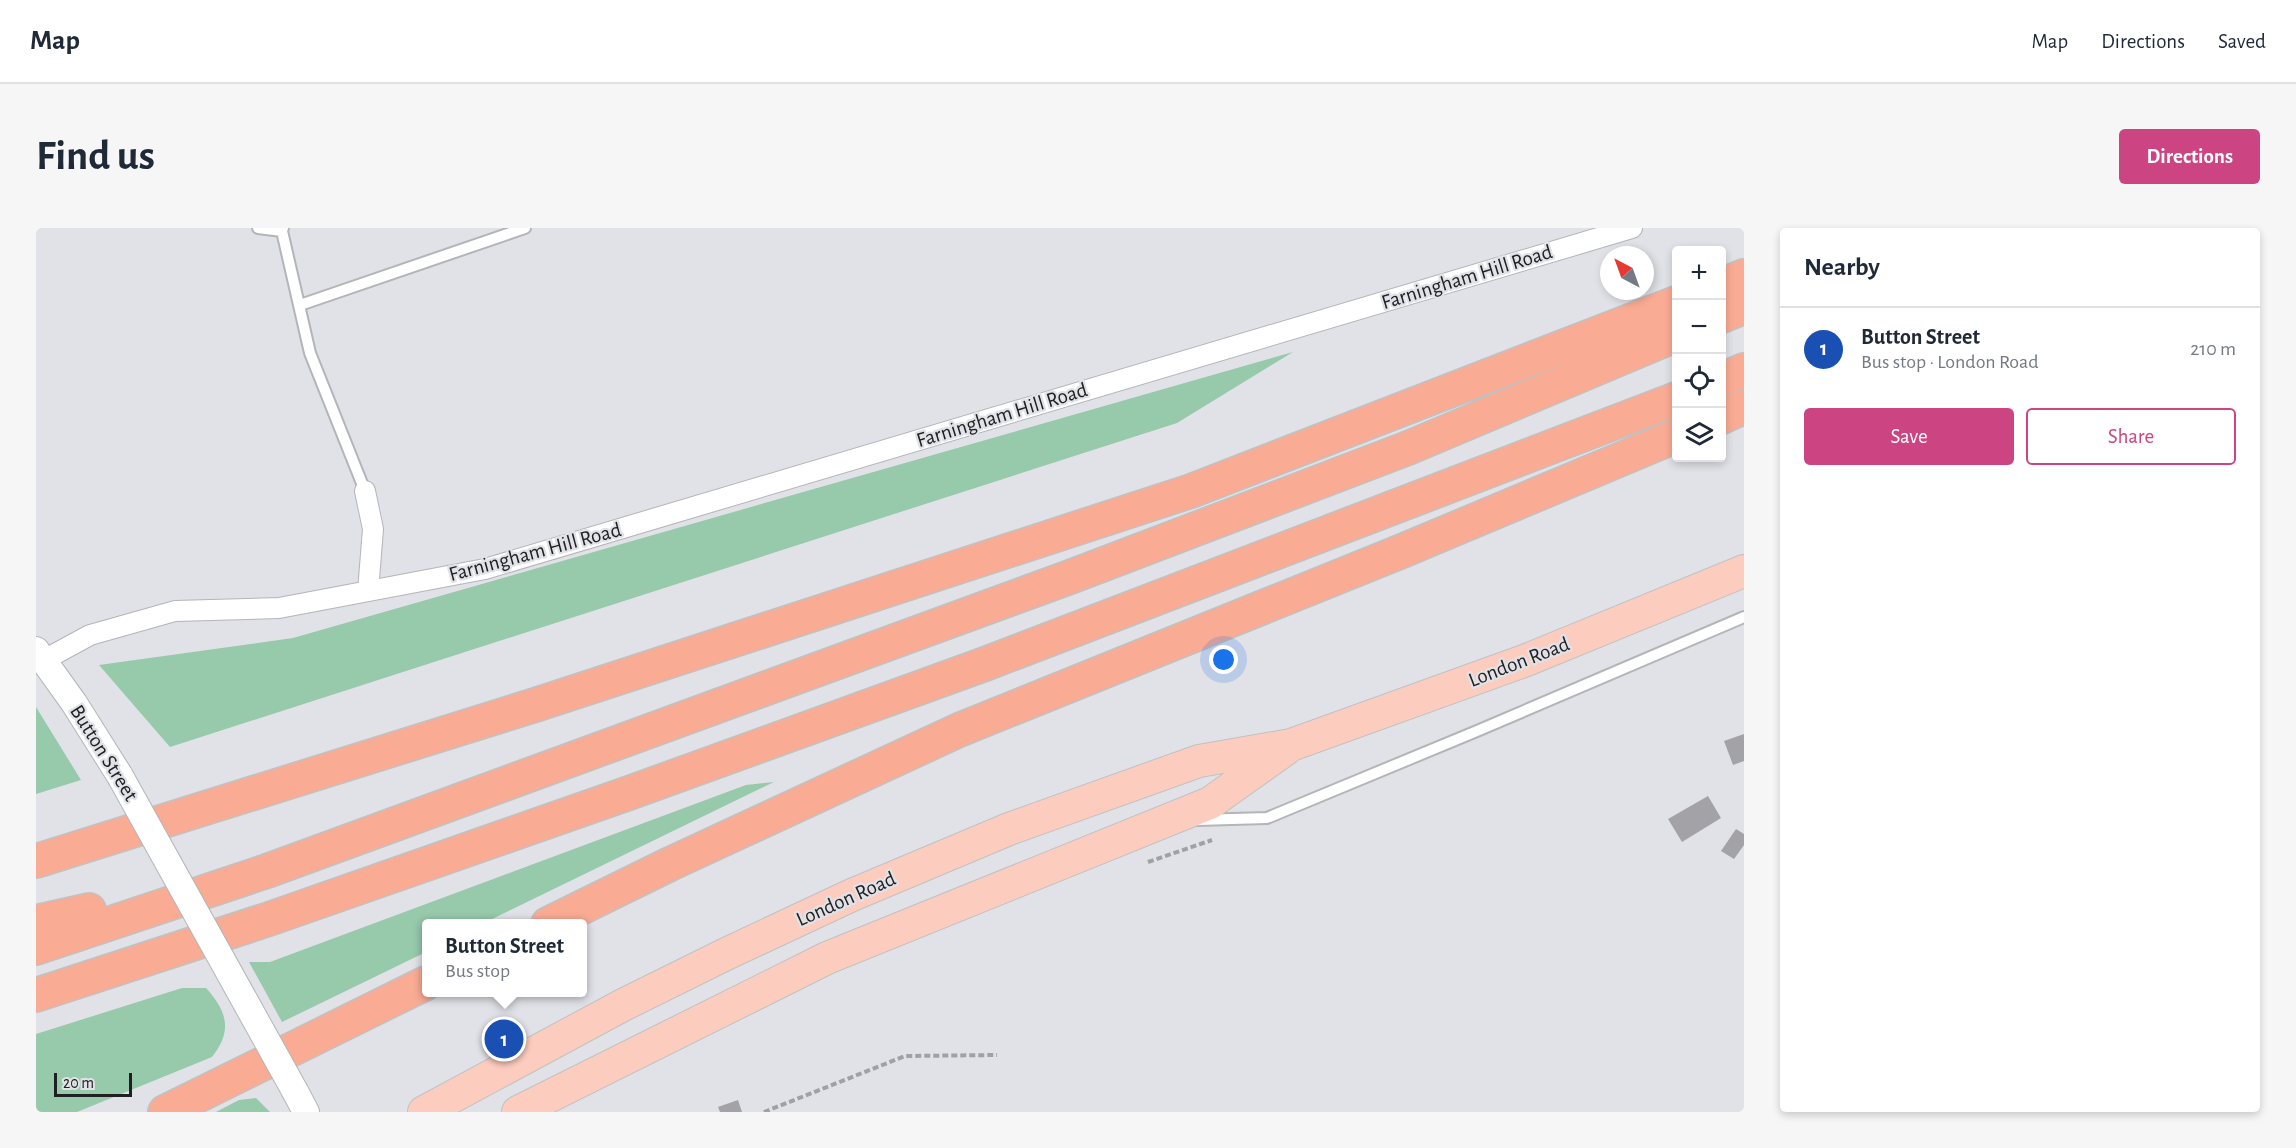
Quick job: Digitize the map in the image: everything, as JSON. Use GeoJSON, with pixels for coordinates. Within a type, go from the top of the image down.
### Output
{"type":"FeatureCollection","features":[{"type":"Feature","properties":{"kind":"highway"},"geometry":{"type":"LineString","coordinates":[[1726,283],[1744,276]]}},
{"type":"Feature","properties":{"kind":"highway"},"geometry":{"type":"LineString","coordinates":[[36,861],[546,701],[1191,491],[1672,305]]}},
{"type":"Feature","properties":{"kind":"highway"},"geometry":{"type":"LineString","coordinates":[[1726,314],[1744,307]]}},
{"type":"Feature","properties":{"kind":"highway"},"geometry":{"type":"LineString","coordinates":[[36,948],[267,871],[1081,573],[1408,448],[1672,337]]}},
{"type":"Feature","properties":{"kind":"highway"},"geometry":{"type":"LineString","coordinates":[[1726,378],[1744,370]]}},
{"type":"Feature","properties":{"kind":"highway"},"geometry":{"type":"LineString","coordinates":[[36,995],[280,915],[629,793],[941,680],[1672,401]]}},
{"type":"Feature","properties":{"kind":"highway"},"geometry":{"type":"LineString","coordinates":[[1726,415],[1744,407]]}},
{"type":"Feature","properties":{"kind":"highway"},"geometry":{"type":"LineString","coordinates":[[558,919],[681,859],[959,730],[1672,438]]}},
{"type":"Feature","properties":{"kind":"highway"},"geometry":{"type":"LineString","coordinates":[[36,922],[267,871]]}},
{"type":"Feature","properties":{"kind":"highway"},"geometry":{"type":"LineString","coordinates":[[165,1112],[422,985]]}},
{"type":"Feature","properties":{"kind":"main road","name":"London Road"},"geometry":{"type":"LineString","coordinates":[[424,1112],[623,1005],[852,895],[1009,829],[1199,760],[1291,745],[1524,661],[1744,572]]}},
{"type":"Feature","properties":{"kind":"main road","name":"London Road"},"geometry":{"type":"LineString","coordinates":[[518,1112],[827,958],[1210,803],[1291,745]]}},
{"type":"Feature","properties":{"kind":"street","name":"Farningham Hill Road"},"geometry":{"type":"LineString","coordinates":[[40,655],[90,635],[175,611],[279,608],[485,569],[1632,228]]}},
{"type":"Feature","properties":{"kind":"street"},"geometry":{"type":"LineString","coordinates":[[365,491],[373,530],[368,591]]}},
{"type":"Feature","properties":{"kind":"street","name":"Button Street"},"geometry":{"type":"LineString","coordinates":[[40,655],[120,776],[301,1103]]}},
{"type":"Feature","properties":{"kind":"lane"},"geometry":{"type":"LineString","coordinates":[[258,228],[283,230],[310,353],[365,491]]}},
{"type":"Feature","properties":{"kind":"lane"},"geometry":{"type":"LineString","coordinates":[[300,305],[525,228]]}},
{"type":"Feature","properties":{"kind":"lane"},"geometry":{"type":"LineString","coordinates":[[1162,822],[1267,818],[1744,617]]}},
{"type":"Feature","properties":{"kind":"path"},"geometry":{"type":"LineString","coordinates":[[1137,866],[1214,839]]}},
{"type":"Feature","properties":{"kind":"path"},"geometry":{"type":"LineString","coordinates":[[764,1112],[905,1056],[997,1055]]}},
{"type":"Feature","properties":{"kind":"green space"},"geometry":{"type":"Polygon","coordinates":[[[1293,352],[1177,423],[170,747],[99,665],[293,638],[1293,352]]]}},
{"type":"Feature","properties":{"kind":"green space"},"geometry":{"type":"Polygon","coordinates":[[[36,707],[81,780],[36,794],[36,707]]]}},
{"type":"Feature","properties":{"kind":"green space"},"geometry":{"type":"Polygon","coordinates":[[[774,782],[492,919],[422,919],[422,954],[282,1022],[249,962],[270,962],[746,785],[774,782]]]}},
{"type":"Feature","properties":{"kind":"green space"},"geometry":{"type":"Polygon","coordinates":[[[182,988],[206,988],[223,1013],[225,1030],[223,1038],[212,1057],[77,1112],[36,1112],[36,1034],[182,988]]]}},
{"type":"Feature","properties":{"kind":"green space"},"geometry":{"type":"Polygon","coordinates":[[[256,1098],[270,1112],[216,1112],[239,1100],[256,1098]]]}},
{"type":"Feature","properties":{"kind":"building"},"geometry":{"type":"Polygon","coordinates":[[[1744,734],[1744,761],[1733,765],[1724,741],[1744,734]]]}},
{"type":"Feature","properties":{"kind":"building"},"geometry":{"type":"Polygon","coordinates":[[[1708,796],[1721,818],[1682,842],[1668,819],[1708,796]]]}},
{"type":"Feature","properties":{"kind":"building"},"geometry":{"type":"Polygon","coordinates":[[[1736,829],[1744,834],[1744,845],[1734,859],[1721,851],[1736,829]]]}},
{"type":"Feature","properties":{"kind":"building"},"geometry":{"type":"Polygon","coordinates":[[[738,1100],[742,1112],[720,1112],[718,1107],[738,1100]]]}},
{"type":"Feature","properties":{"kind":"place","name":"Button Street"},"geometry":{"type":"Point","coordinates":[504,1039]}}]}
